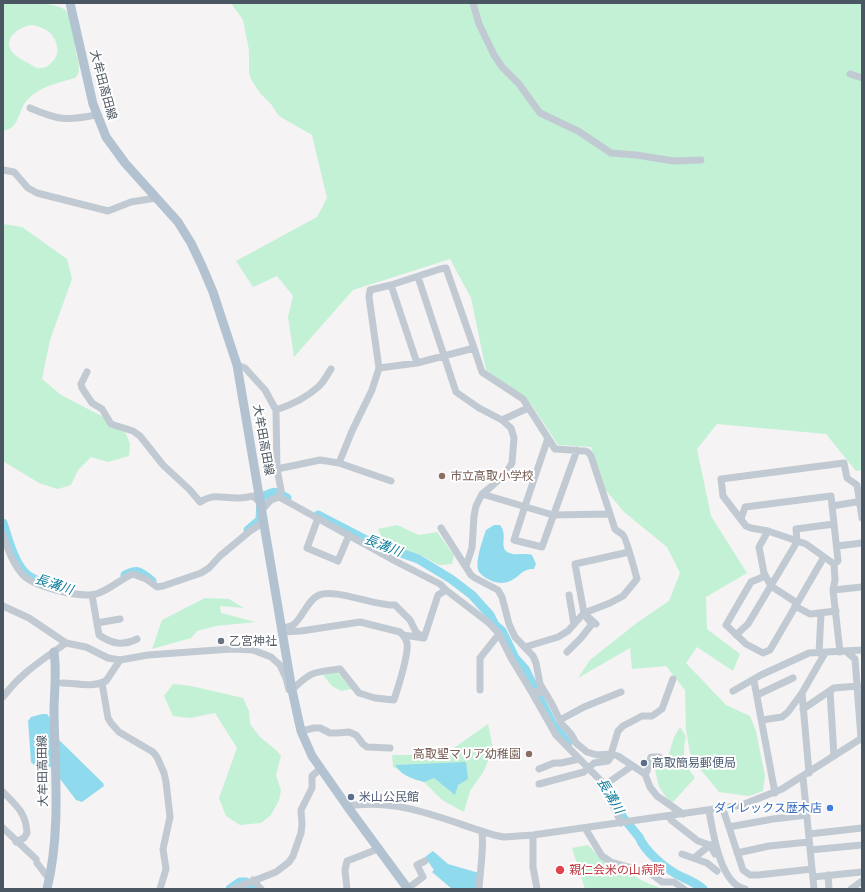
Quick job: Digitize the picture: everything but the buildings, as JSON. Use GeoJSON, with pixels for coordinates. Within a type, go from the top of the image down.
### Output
{"type":"FeatureCollection","features":[{"type":"Feature","properties":{"kind":"main road","name":"大牟田高田線"},"geometry":{"type":"LineString","coordinates":[[70,3],[96,114],[106,137],[116,151],[178,222],[196,252],[213,292],[237,365],[292,690],[301,731],[312,756],[320,769],[407,889]]}},
{"type":"Feature","properties":{"kind":"main road","name":"大牟田高田線"},"geometry":{"type":"LineString","coordinates":[[47,889],[54,846],[56,804],[54,702],[56,661],[54,652]]}},
{"type":"Feature","properties":{"kind":"street"},"geometry":{"type":"LineString","coordinates":[[473,3],[479,24],[494,55],[502,67],[519,84],[540,113],[578,131],[611,152],[674,161],[701,160]]}},
{"type":"Feature","properties":{"kind":"street"},"geometry":{"type":"LineString","coordinates":[[850,74],[862,78]]}},
{"type":"Feature","properties":{"kind":"street"},"geometry":{"type":"LineString","coordinates":[[30,108],[52,117],[62,119],[81,118],[96,114]]}},
{"type":"Feature","properties":{"kind":"street"},"geometry":{"type":"LineString","coordinates":[[3,170],[14,172],[28,188],[37,193],[108,211],[131,202],[156,198]]}},
{"type":"Feature","properties":{"kind":"street"},"geometry":{"type":"LineString","coordinates":[[339,463],[352,431],[372,390],[379,368],[368,297],[370,290],[446,268],[482,372],[523,399],[555,449],[588,452],[591,456],[615,529],[624,535],[627,540],[637,579],[623,596],[610,603],[583,613],[568,631],[558,637],[525,647]]}},
{"type":"Feature","properties":{"kind":"street"},"geometry":{"type":"LineString","coordinates":[[418,277],[456,392],[479,408],[502,420],[511,428],[514,438],[512,463],[506,474],[482,494],[476,506],[472,548],[466,566]]}},
{"type":"Feature","properties":{"kind":"street"},"geometry":{"type":"LineString","coordinates":[[391,285],[417,363]]}},
{"type":"Feature","properties":{"kind":"street"},"geometry":{"type":"LineString","coordinates":[[379,368],[417,363],[474,348]]}},
{"type":"Feature","properties":{"kind":"street"},"geometry":{"type":"LineString","coordinates":[[237,365],[245,368],[265,390],[276,410],[277,469],[281,490],[279,497]]}},
{"type":"Feature","properties":{"kind":"street"},"geometry":{"type":"LineString","coordinates":[[276,410],[291,405],[319,387],[326,379],[331,368]]}},
{"type":"Feature","properties":{"kind":"street"},"geometry":{"type":"LineString","coordinates":[[87,372],[81,384],[92,403],[102,409],[111,424],[133,431],[140,436],[163,465],[190,490],[200,502],[213,496],[238,498],[252,496],[262,506],[279,497],[440,584],[489,623],[499,634],[511,658],[532,691],[556,735],[603,783],[621,823]]}},
{"type":"Feature","properties":{"kind":"street"},"geometry":{"type":"LineString","coordinates":[[502,420],[528,408]]}},
{"type":"Feature","properties":{"kind":"street"},"geometry":{"type":"LineString","coordinates":[[548,438],[514,540],[542,547],[577,450]]}},
{"type":"Feature","properties":{"kind":"street"},"geometry":{"type":"LineString","coordinates":[[277,469],[320,460],[339,463],[391,481]]}},
{"type":"Feature","properties":{"kind":"street"},"geometry":{"type":"LineString","coordinates":[[834,564],[806,544],[768,531],[746,526],[723,496],[720,479],[844,463],[847,478],[858,485],[862,518]]}},
{"type":"Feature","properties":{"kind":"street"},"geometry":{"type":"LineString","coordinates":[[482,494],[553,515],[610,514]]}},
{"type":"Feature","properties":{"kind":"street"},"geometry":{"type":"LineString","coordinates":[[741,518],[745,508],[831,496],[838,561],[834,564],[835,580],[833,590],[843,652]]}},
{"type":"Feature","properties":{"kind":"street"},"geometry":{"type":"LineString","coordinates":[[832,506],[861,502]]}},
{"type":"Feature","properties":{"kind":"street"},"geometry":{"type":"LineString","coordinates":[[318,518],[307,548],[338,561],[349,535]]}},
{"type":"Feature","properties":{"kind":"street"},"geometry":{"type":"LineString","coordinates":[[3,534],[8,549],[24,576],[53,589],[84,595],[92,595],[108,590],[125,577],[133,574],[146,579],[157,587],[201,573],[209,568],[220,556],[250,531],[264,522]]}},
{"type":"Feature","properties":{"kind":"street"},"geometry":{"type":"LineString","coordinates":[[736,635],[748,624],[797,542],[796,529],[834,524]]}},
{"type":"Feature","properties":{"kind":"street"},"geometry":{"type":"LineString","coordinates":[[441,528],[475,578],[498,590],[502,597],[509,624],[515,637],[533,656],[536,663],[540,684],[560,720],[576,743],[584,750],[597,755],[612,754],[618,756],[645,774],[650,787],[657,796],[683,814]]}},
{"type":"Feature","properties":{"kind":"street"},"geometry":{"type":"LineString","coordinates":[[768,531],[759,547],[765,576],[771,586],[810,614],[836,611]]}},
{"type":"Feature","properties":{"kind":"street"},"geometry":{"type":"LineString","coordinates":[[837,546],[862,543]]}},
{"type":"Feature","properties":{"kind":"street"},"geometry":{"type":"LineString","coordinates":[[567,652],[592,624],[583,613],[575,564],[629,552]]}},
{"type":"Feature","properties":{"kind":"street"},"geometry":{"type":"LineString","coordinates":[[765,576],[751,582],[726,625],[746,644],[764,653],[770,650],[824,557]]}},
{"type":"Feature","properties":{"kind":"street"},"geometry":{"type":"LineString","coordinates":[[833,590],[862,588]]}},
{"type":"Feature","properties":{"kind":"street"},"geometry":{"type":"LineString","coordinates":[[424,638],[438,596],[446,590]]}},
{"type":"Feature","properties":{"kind":"street"},"geometry":{"type":"LineString","coordinates":[[282,630],[293,625],[311,602],[318,595],[324,593],[351,596],[366,601],[395,605],[410,620],[416,632],[424,638]]}},
{"type":"Feature","properties":{"kind":"street"},"geometry":{"type":"LineString","coordinates":[[92,595],[99,635],[111,642],[121,644],[128,643],[136,639]]}},
{"type":"Feature","properties":{"kind":"street"},"geometry":{"type":"LineString","coordinates":[[569,595],[574,624]]}},
{"type":"Feature","properties":{"kind":"street"},"geometry":{"type":"LineString","coordinates":[[3,606],[29,618],[66,643],[86,647],[108,658],[120,660],[148,655],[230,649],[253,650],[271,657],[280,665],[286,678],[289,690],[292,690],[304,678],[315,672],[340,669],[359,693],[375,698],[394,700],[405,658],[407,643],[404,636],[400,632],[360,622],[301,631],[282,630]]}},
{"type":"Feature","properties":{"kind":"street"},"geometry":{"type":"LineString","coordinates":[[583,613],[596,624]]}},
{"type":"Feature","properties":{"kind":"street"},"geometry":{"type":"LineString","coordinates":[[762,720],[782,717],[788,712],[802,693],[822,653],[821,613]]}},
{"type":"Feature","properties":{"kind":"street"},"geometry":{"type":"LineString","coordinates":[[97,623],[120,619]]}},
{"type":"Feature","properties":{"kind":"street"},"geometry":{"type":"LineString","coordinates":[[480,690],[480,658],[499,634]]}},
{"type":"Feature","properties":{"kind":"street"},"geometry":{"type":"LineString","coordinates":[[404,636],[424,638]]}},
{"type":"Feature","properties":{"kind":"street"},"geometry":{"type":"LineString","coordinates":[[3,697],[43,658],[66,643]]}},
{"type":"Feature","properties":{"kind":"street"},"geometry":{"type":"LineString","coordinates":[[733,691],[754,681],[761,675],[809,653],[862,650]]}},
{"type":"Feature","properties":{"kind":"street"},"geometry":{"type":"LineString","coordinates":[[346,806],[366,804],[405,807],[482,832],[504,837],[533,835],[742,806],[775,793],[806,775],[862,738],[856,659],[843,652]]}},
{"type":"Feature","properties":{"kind":"street"},"geometry":{"type":"LineString","coordinates":[[62,683],[83,685],[102,683],[106,681],[120,660]]}},
{"type":"Feature","properties":{"kind":"street"},"geometry":{"type":"LineString","coordinates":[[757,695],[793,678]]}},
{"type":"Feature","properties":{"kind":"street"},"geometry":{"type":"LineString","coordinates":[[539,784],[584,772],[594,763],[608,761],[612,754],[618,731],[623,726],[642,716],[652,716],[662,709],[673,679]]}},
{"type":"Feature","properties":{"kind":"street"},"geometry":{"type":"LineString","coordinates":[[754,681],[775,793]]}},
{"type":"Feature","properties":{"kind":"street"},"geometry":{"type":"LineString","coordinates":[[102,683],[106,712],[111,723],[118,732],[152,752],[157,757],[164,773],[170,817],[163,849],[166,869],[160,889]]}},
{"type":"Feature","properties":{"kind":"street"},"geometry":{"type":"LineString","coordinates":[[804,709],[834,688],[858,686]]}},
{"type":"Feature","properties":{"kind":"street"},"geometry":{"type":"LineString","coordinates":[[532,691],[545,693]]}},
{"type":"Feature","properties":{"kind":"street"},"geometry":{"type":"LineString","coordinates":[[830,691],[834,756]]}},
{"type":"Feature","properties":{"kind":"street"},"geometry":{"type":"LineString","coordinates":[[560,720],[584,707],[621,692]]}},
{"type":"Feature","properties":{"kind":"street"},"geometry":{"type":"LineString","coordinates":[[802,693],[804,709],[807,815],[814,889]]}},
{"type":"Feature","properties":{"kind":"street"},"geometry":{"type":"LineString","coordinates":[[301,731],[320,728],[337,733],[349,732],[356,735],[363,744],[367,746],[390,748]]}},
{"type":"Feature","properties":{"kind":"street"},"geometry":{"type":"LineString","coordinates":[[645,774],[651,757],[660,757]]}},
{"type":"Feature","properties":{"kind":"street"},"geometry":{"type":"LineString","coordinates":[[539,769],[554,763],[579,759]]}},
{"type":"Feature","properties":{"kind":"street"},"geometry":{"type":"LineString","coordinates":[[609,782],[632,766]]}},
{"type":"Feature","properties":{"kind":"street"},"geometry":{"type":"LineString","coordinates":[[234,889],[253,880],[276,872],[289,862],[293,856],[302,824],[301,810],[312,788],[312,776],[320,769]]}},
{"type":"Feature","properties":{"kind":"street"},"geometry":{"type":"LineString","coordinates":[[3,792],[20,809],[26,820],[27,833],[24,838],[16,842]]}},
{"type":"Feature","properties":{"kind":"street"},"geometry":{"type":"LineString","coordinates":[[723,809],[743,870],[750,875],[812,869]]}},
{"type":"Feature","properties":{"kind":"street"},"geometry":{"type":"LineString","coordinates":[[709,811],[715,844],[726,871]]}},
{"type":"Feature","properties":{"kind":"street"},"geometry":{"type":"LineString","coordinates":[[729,827],[773,819],[807,815]]}},
{"type":"Feature","properties":{"kind":"street"},"geometry":{"type":"LineString","coordinates":[[671,820],[698,841],[710,845],[732,882],[739,888],[745,889]]}},
{"type":"Feature","properties":{"kind":"street"},"geometry":{"type":"LineString","coordinates":[[3,828],[50,877]]}},
{"type":"Feature","properties":{"kind":"street"},"geometry":{"type":"LineString","coordinates":[[585,828],[602,856],[611,862],[650,873],[662,882],[674,882],[684,889]]}},
{"type":"Feature","properties":{"kind":"street"},"geometry":{"type":"LineString","coordinates":[[809,834],[862,828]]}},
{"type":"Feature","properties":{"kind":"street"},"geometry":{"type":"LineString","coordinates":[[479,889],[480,870],[484,847],[482,832]]}},
{"type":"Feature","properties":{"kind":"street"},"geometry":{"type":"LineString","coordinates":[[533,835],[533,868],[537,889]]}},
{"type":"Feature","properties":{"kind":"street"},"geometry":{"type":"LineString","coordinates":[[738,853],[769,846],[810,842]]}},
{"type":"Feature","properties":{"kind":"street"},"geometry":{"type":"LineString","coordinates":[[694,858],[710,845]]}},
{"type":"Feature","properties":{"kind":"street"},"geometry":{"type":"LineString","coordinates":[[810,850],[862,845]]}},
{"type":"Feature","properties":{"kind":"street"},"geometry":{"type":"LineString","coordinates":[[347,889],[345,870],[347,861],[378,849]]}},
{"type":"Feature","properties":{"kind":"street"},"geometry":{"type":"LineString","coordinates":[[682,854],[707,863],[717,871]]}},
{"type":"Feature","properties":{"kind":"street"},"geometry":{"type":"LineString","coordinates":[[407,889],[423,877],[417,865],[425,861]]}},
{"type":"Feature","properties":{"kind":"street"},"geometry":{"type":"LineString","coordinates":[[813,877],[862,872]]}},
{"type":"Feature","properties":{"kind":"street"},"geometry":{"type":"LineString","coordinates":[[828,875],[829,889]]}},
{"type":"Feature","properties":{"kind":"street"},"geometry":{"type":"LineString","coordinates":[[253,880],[261,889]]}},
{"type":"Feature","properties":{"kind":"street"},"geometry":{"type":"LineString","coordinates":[[851,889],[862,881]]}},
{"type":"Feature","properties":{"kind":"green space"},"geometry":{"type":"Polygon","coordinates":[[[3,3],[38,3],[57,6],[64,9],[70,17],[73,27],[79,66],[77,75],[75,78],[56,83],[38,91],[25,103],[13,126],[3,131],[3,3]],[[32,25],[18,30],[11,38],[9,47],[20,59],[35,67],[43,68],[49,65],[57,55],[55,39],[43,28],[32,25]]]}},
{"type":"Feature","properties":{"kind":"green space"},"geometry":{"type":"Polygon","coordinates":[[[231,3],[862,3],[862,470],[856,471],[826,434],[717,424],[697,449],[711,516],[747,573],[706,597],[707,629],[740,654],[733,671],[697,647],[686,663],[726,705],[750,716],[756,731],[765,776],[763,791],[749,796],[719,792],[691,758],[686,730],[685,690],[666,666],[632,669],[630,648],[578,678],[590,660],[638,622],[669,601],[680,573],[667,547],[624,512],[604,488],[591,447],[558,445],[531,404],[486,370],[471,298],[450,259],[353,290],[294,357],[288,317],[293,296],[277,276],[253,287],[236,261],[317,217],[327,198],[312,135],[279,116],[252,81],[249,73],[249,50],[243,20],[231,3]]]}},
{"type":"Feature","properties":{"kind":"green space"},"geometry":{"type":"Polygon","coordinates":[[[3,224],[22,227],[67,259],[72,279],[50,340],[42,379],[61,395],[121,426],[130,444],[129,456],[108,462],[91,457],[78,470],[71,485],[58,489],[39,483],[3,461],[3,224]]]}},
{"type":"Feature","properties":{"kind":"green space"},"geometry":{"type":"Polygon","coordinates":[[[397,525],[419,535],[437,532],[454,555],[452,564],[439,565],[422,556],[384,542],[378,529],[397,525]]]}},
{"type":"Feature","properties":{"kind":"green space"},"geometry":{"type":"Polygon","coordinates":[[[205,598],[229,599],[244,608],[220,606],[221,613],[256,622],[216,626],[197,631],[191,638],[152,649],[162,620],[205,598]]]}},
{"type":"Feature","properties":{"kind":"green space"},"geometry":{"type":"Polygon","coordinates":[[[336,671],[352,689],[341,691],[332,686],[323,675],[336,671]]]}},
{"type":"Feature","properties":{"kind":"green space"},"geometry":{"type":"Polygon","coordinates":[[[173,684],[191,686],[243,698],[249,711],[250,724],[260,737],[281,756],[276,775],[281,791],[279,800],[271,815],[261,823],[240,825],[226,816],[219,798],[237,748],[215,713],[190,718],[173,716],[164,696],[173,684]]]}},
{"type":"Feature","properties":{"kind":"green space"},"geometry":{"type":"Polygon","coordinates":[[[488,724],[493,748],[484,771],[470,791],[464,812],[442,800],[424,782],[393,767],[392,755],[444,755],[488,724]]]}},
{"type":"Feature","properties":{"kind":"green space"},"geometry":{"type":"Polygon","coordinates":[[[680,727],[686,736],[684,753],[686,763],[695,778],[671,804],[659,787],[654,765],[667,760],[674,737],[680,727]]]}},
{"type":"Feature","properties":{"kind":"green space"},"geometry":{"type":"Polygon","coordinates":[[[588,845],[607,864],[619,867],[643,881],[662,889],[585,889],[572,848],[588,845]]]}},
{"type":"Feature","properties":{"kind":"water"},"geometry":{"type":"Polygon","coordinates":[[[494,525],[500,525],[503,529],[504,548],[508,553],[532,555],[536,564],[534,569],[526,570],[508,582],[503,583],[492,581],[479,572],[478,557],[481,545],[486,530],[494,525]]]}},
{"type":"Feature","properties":{"kind":"water"},"geometry":{"type":"Polygon","coordinates":[[[47,714],[53,722],[56,737],[103,783],[104,786],[82,802],[76,800],[51,767],[36,767],[31,762],[28,721],[31,717],[47,714]]]}},
{"type":"Feature","properties":{"kind":"water"},"geometry":{"type":"Polygon","coordinates":[[[466,762],[468,779],[458,785],[455,795],[434,778],[424,782],[416,780],[401,772],[395,765],[466,762]]]}},
{"type":"Feature","properties":{"kind":"water"},"geometry":{"type":"Polygon","coordinates":[[[433,851],[448,864],[479,873],[477,889],[452,889],[432,872],[434,870],[425,857],[433,851]]]}},
{"type":"Feature","properties":{"kind":"waterway","name":"長溝川"},"geometry":{"type":"LineString","coordinates":[[248,530],[260,520],[261,498],[274,492],[287,498]]}},
{"type":"Feature","properties":{"kind":"waterway","name":"長溝川"},"geometry":{"type":"LineString","coordinates":[[318,515],[370,542],[418,559],[451,579],[472,595],[490,615],[495,625],[502,631],[515,658],[525,669],[553,725],[568,743]]}},
{"type":"Feature","properties":{"kind":"waterway","name":"長溝川"},"geometry":{"type":"LineString","coordinates":[[3,523],[13,552],[24,572],[36,580],[50,586]]}},
{"type":"Feature","properties":{"kind":"waterway","name":"長溝川"},"geometry":{"type":"LineString","coordinates":[[125,575],[137,571],[152,581]]}},
{"type":"Feature","properties":{"kind":"waterway","name":"長溝川"},"geometry":{"type":"LineString","coordinates":[[616,805],[621,815],[639,837],[646,849],[657,860],[676,874],[695,883],[703,889]]}},
{"type":"Feature","properties":{"kind":"waterway"},"geometry":{"type":"LineString","coordinates":[[230,889],[240,882],[246,882],[255,889]]}},
{"type":"Feature","properties":{"kind":"place","name":"市立高取小学校"},"geometry":{"type":"Point","coordinates":[442,476]}},
{"type":"Feature","properties":{"kind":"place","name":"乙宮神社"},"geometry":{"type":"Point","coordinates":[221,641]}},
{"type":"Feature","properties":{"kind":"place","name":"高取聖マリア幼稚園"},"geometry":{"type":"Point","coordinates":[529,754]}},
{"type":"Feature","properties":{"kind":"place","name":"高取簡易郵便局"},"geometry":{"type":"Point","coordinates":[644,763]}},
{"type":"Feature","properties":{"kind":"place","name":"米山公民館"},"geometry":{"type":"Point","coordinates":[351,797]}},
{"type":"Feature","properties":{"kind":"place","name":"ダイレックス歴木店"},"geometry":{"type":"Point","coordinates":[830,808]}},
{"type":"Feature","properties":{"kind":"place","name":"親仁会米の山病院"},"geometry":{"type":"Point","coordinates":[560,870]}}]}
